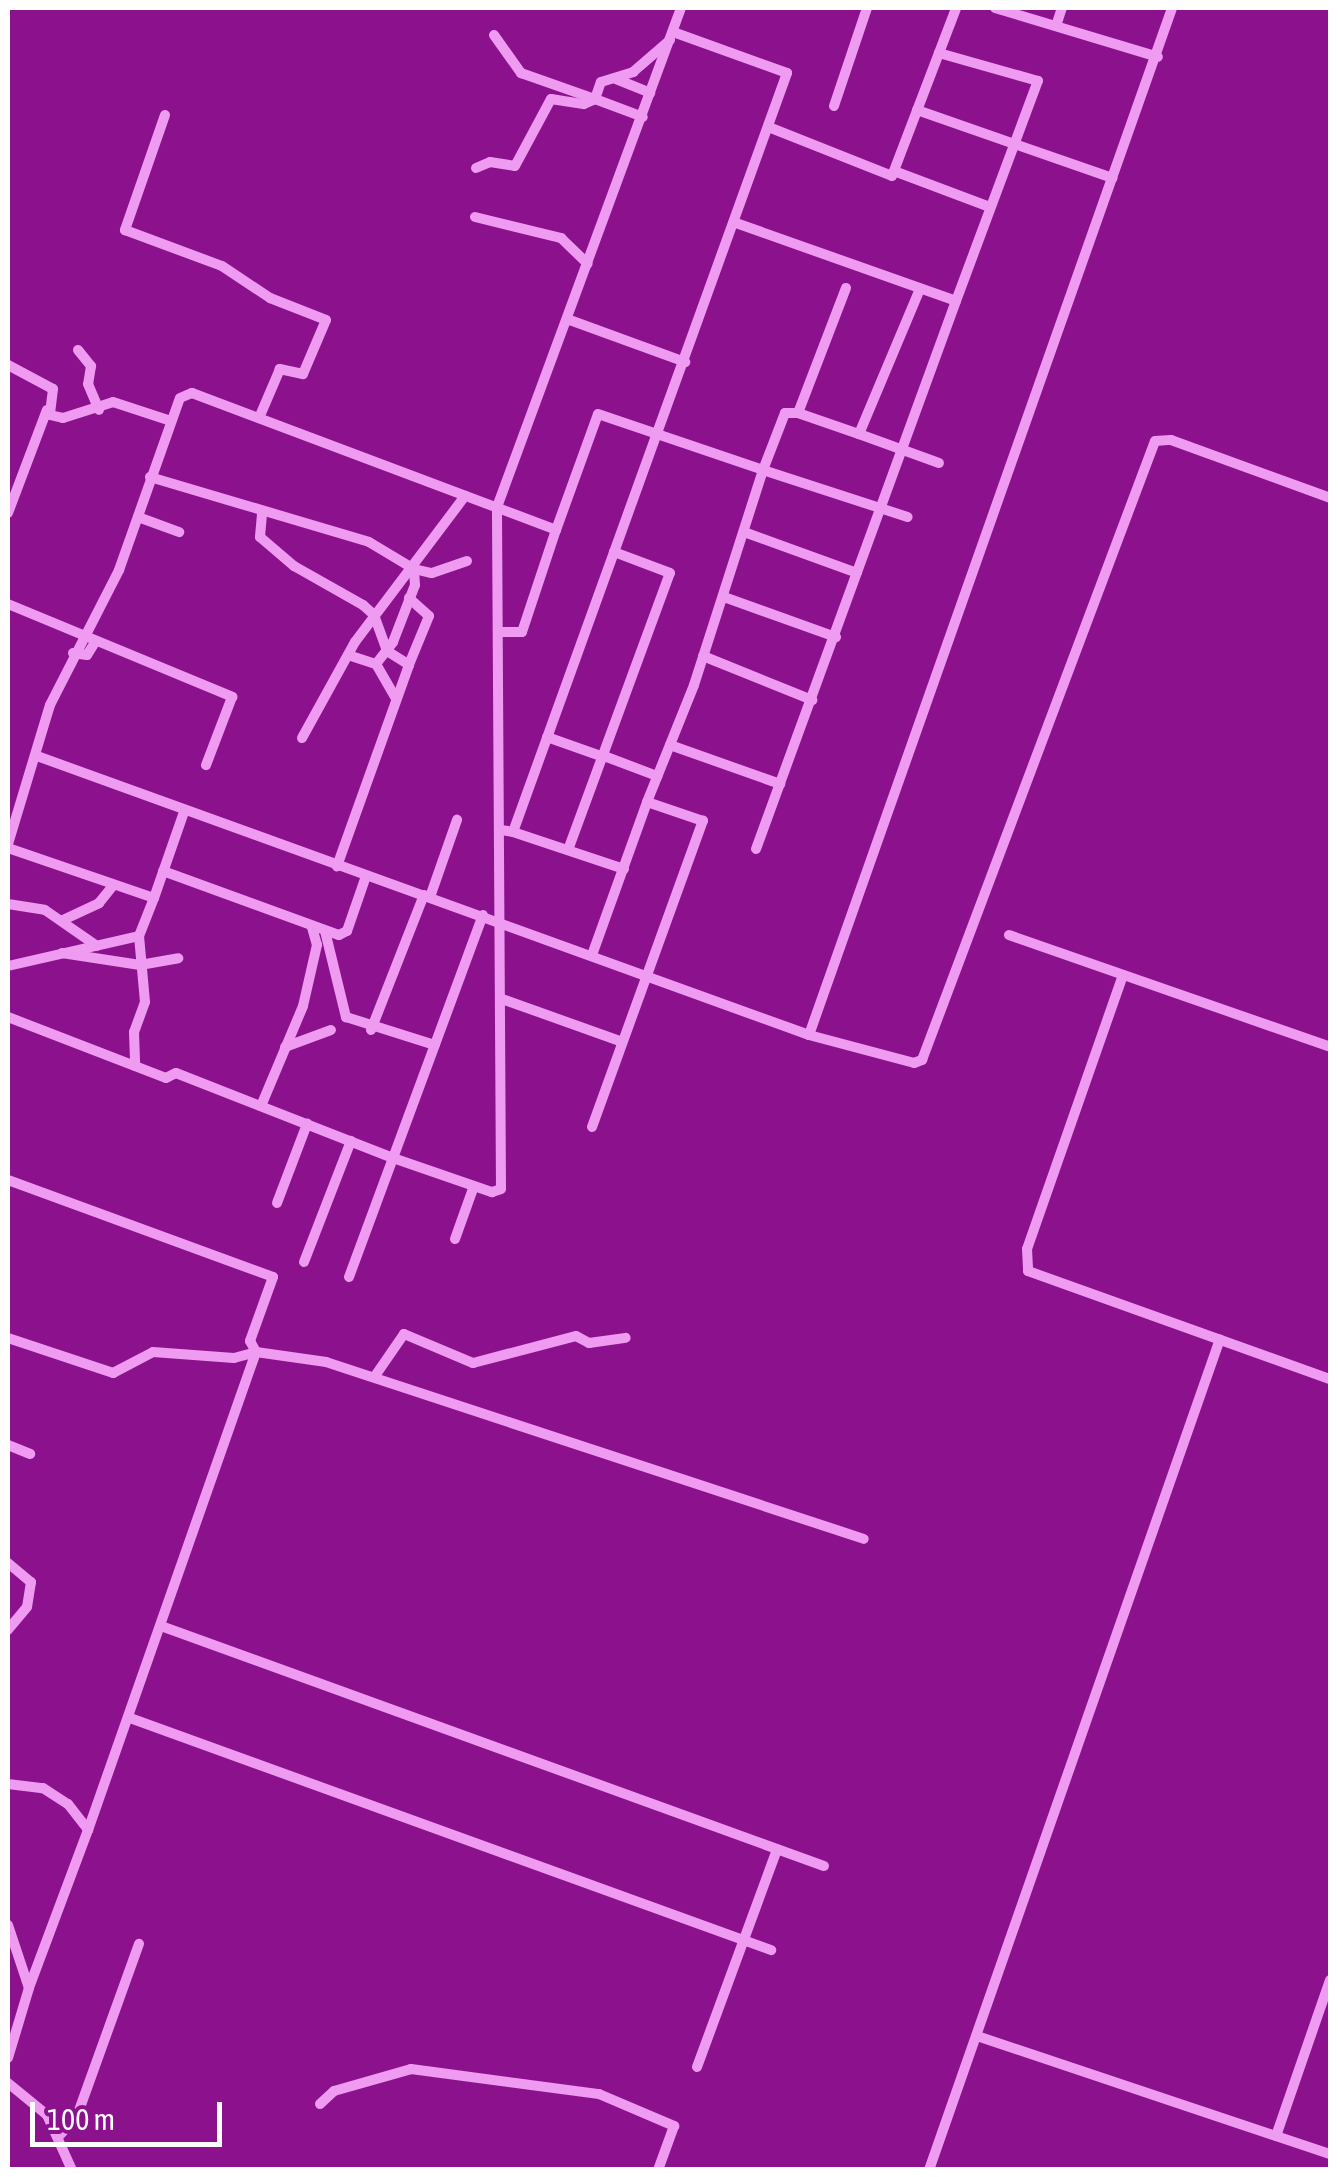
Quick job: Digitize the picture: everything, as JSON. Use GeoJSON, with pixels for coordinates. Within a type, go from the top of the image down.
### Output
{"type":"FeatureCollection","features":[{"type":"Feature","properties":{"kind":"street"},"geometry":{"type":"LineString","coordinates":[[8,1017],[166,1078],[176,1073],[393,1158],[492,1192],[506,1180],[502,922],[507,831],[497,508],[681,8]]}},
{"type":"Feature","properties":{"kind":"street"},"geometry":{"type":"LineString","coordinates":[[834,106],[867,8]]}},
{"type":"Feature","properties":{"kind":"street"},"geometry":{"type":"LineString","coordinates":[[771,128],[892,176],[956,8]]}},
{"type":"Feature","properties":{"kind":"street"},"geometry":{"type":"LineString","coordinates":[[995,8],[1158,56]]}},
{"type":"Feature","properties":{"kind":"street"},"geometry":{"type":"LineString","coordinates":[[1056,26],[1062,8]]}},
{"type":"Feature","properties":{"kind":"street"},"geometry":{"type":"LineString","coordinates":[[808,1035],[1172,8]]}},
{"type":"Feature","properties":{"kind":"street"},"geometry":{"type":"LineString","coordinates":[[494,36],[521,73],[643,117]]}},
{"type":"Feature","properties":{"kind":"street"},"geometry":{"type":"LineString","coordinates":[[507,831],[547,738],[686,362],[771,128],[787,73],[671,36],[659,42],[642,66],[596,87],[596,98]]}},
{"type":"Feature","properties":{"kind":"street"},"geometry":{"type":"LineString","coordinates":[[756,849],[1038,81],[939,53]]}},
{"type":"Feature","properties":{"kind":"street"},"geometry":{"type":"LineString","coordinates":[[615,78],[650,93]]}},
{"type":"Feature","properties":{"kind":"street"},"geometry":{"type":"LineString","coordinates":[[476,168],[490,162],[516,166],[547,101],[584,104],[596,98]]}},
{"type":"Feature","properties":{"kind":"street"},"geometry":{"type":"LineString","coordinates":[[917,110],[1112,178]]}},
{"type":"Feature","properties":{"kind":"street"},"geometry":{"type":"LineString","coordinates":[[165,115],[125,230],[222,266],[270,298],[326,320],[303,374],[280,369],[259,418]]}},
{"type":"Feature","properties":{"kind":"street"},"geometry":{"type":"LineString","coordinates":[[894,171],[990,207]]}},
{"type":"Feature","properties":{"kind":"street"},"geometry":{"type":"LineString","coordinates":[[475,217],[561,238],[588,264]]}},
{"type":"Feature","properties":{"kind":"street"},"geometry":{"type":"LineString","coordinates":[[736,223],[956,301]]}},
{"type":"Feature","properties":{"kind":"street"},"geometry":{"type":"LineString","coordinates":[[798,414],[846,288]]}},
{"type":"Feature","properties":{"kind":"street"},"geometry":{"type":"LineString","coordinates":[[859,434],[920,289]]}},
{"type":"Feature","properties":{"kind":"street"},"geometry":{"type":"LineString","coordinates":[[568,319],[686,362]]}},
{"type":"Feature","properties":{"kind":"street"},"geometry":{"type":"LineString","coordinates":[[78,350],[91,366],[88,384],[99,410]]}},
{"type":"Feature","properties":{"kind":"street"},"geometry":{"type":"LineString","coordinates":[[8,365],[53,389],[47,410],[12,472],[8,513]]}},
{"type":"Feature","properties":{"kind":"street"},"geometry":{"type":"LineString","coordinates":[[154,898],[112,887],[8,846],[73,653],[119,570],[180,398],[192,393],[556,530]]}},
{"type":"Feature","properties":{"kind":"street"},"geometry":{"type":"LineString","coordinates":[[47,410],[62,418],[99,410],[114,402],[171,420]]}},
{"type":"Feature","properties":{"kind":"street"},"geometry":{"type":"LineString","coordinates":[[592,955],[724,597],[784,413],[798,414],[939,463]]}},
{"type":"Feature","properties":{"kind":"street"},"geometry":{"type":"LineString","coordinates":[[498,632],[522,632],[598,414],[908,517]]}},
{"type":"Feature","properties":{"kind":"street"},"geometry":{"type":"LineString","coordinates":[[37,756],[808,1035],[901,1061],[922,1060],[1154,441],[1171,440],[1330,498]]}},
{"type":"Feature","properties":{"kind":"street"},"geometry":{"type":"LineString","coordinates":[[150,477],[262,514],[275,511],[370,542],[414,569],[432,573],[467,561]]}},
{"type":"Feature","properties":{"kind":"street"},"geometry":{"type":"LineString","coordinates":[[302,738],[374,615],[414,569],[465,496]]}},
{"type":"Feature","properties":{"kind":"street"},"geometry":{"type":"LineString","coordinates":[[262,514],[260,536],[294,566],[374,615],[387,651],[408,668]]}},
{"type":"Feature","properties":{"kind":"street"},"geometry":{"type":"LineString","coordinates":[[138,517],[179,532]]}},
{"type":"Feature","properties":{"kind":"street"},"geometry":{"type":"LineString","coordinates":[[744,532],[858,573]]}},
{"type":"Feature","properties":{"kind":"street"},"geometry":{"type":"LineString","coordinates":[[568,850],[670,573],[614,552]]}},
{"type":"Feature","properties":{"kind":"street"},"geometry":{"type":"LineString","coordinates":[[376,664],[387,651],[409,598],[414,569]]}},
{"type":"Feature","properties":{"kind":"street"},"geometry":{"type":"LineString","coordinates":[[724,597],[836,638]]}},
{"type":"Feature","properties":{"kind":"street"},"geometry":{"type":"LineString","coordinates":[[338,866],[429,616],[409,598]]}},
{"type":"Feature","properties":{"kind":"street"},"geometry":{"type":"LineString","coordinates":[[8,604],[232,697],[206,765]]}},
{"type":"Feature","properties":{"kind":"street"},"geometry":{"type":"LineString","coordinates":[[73,653],[87,655],[96,642]]}},
{"type":"Feature","properties":{"kind":"street"},"geometry":{"type":"LineString","coordinates":[[348,655],[376,664],[397,699]]}},
{"type":"Feature","properties":{"kind":"street"},"geometry":{"type":"LineString","coordinates":[[703,656],[812,700]]}},
{"type":"Feature","properties":{"kind":"street"},"geometry":{"type":"LineString","coordinates":[[547,738],[657,776]]}},
{"type":"Feature","properties":{"kind":"street"},"geometry":{"type":"LineString","coordinates":[[670,745],[780,784]]}},
{"type":"Feature","properties":{"kind":"street"},"geometry":{"type":"LineString","coordinates":[[592,1127],[620,1041],[703,821],[647,802]]}},
{"type":"Feature","properties":{"kind":"street"},"geometry":{"type":"LineString","coordinates":[[134,1066],[134,1032],[145,1002],[139,936],[184,812]]}},
{"type":"Feature","properties":{"kind":"street"},"geometry":{"type":"LineString","coordinates":[[371,1030],[458,820]]}},
{"type":"Feature","properties":{"kind":"street"},"geometry":{"type":"LineString","coordinates":[[507,831],[624,870]]}},
{"type":"Feature","properties":{"kind":"street"},"geometry":{"type":"LineString","coordinates":[[163,871],[312,928],[345,934],[366,876]]}},
{"type":"Feature","properties":{"kind":"street"},"geometry":{"type":"LineString","coordinates":[[62,920],[99,902],[112,887]]}},
{"type":"Feature","properties":{"kind":"street"},"geometry":{"type":"LineString","coordinates":[[8,904],[45,910],[97,946]]}},
{"type":"Feature","properties":{"kind":"street"},"geometry":{"type":"LineString","coordinates":[[349,1278],[483,915]]}},
{"type":"Feature","properties":{"kind":"street"},"geometry":{"type":"LineString","coordinates":[[261,1106],[302,1006],[316,946],[312,928]]}},
{"type":"Feature","properties":{"kind":"street"},"geometry":{"type":"LineString","coordinates":[[325,931],[346,1017],[371,1030],[435,1045]]}},
{"type":"Feature","properties":{"kind":"street"},"geometry":{"type":"LineString","coordinates":[[8,966],[139,936]]}},
{"type":"Feature","properties":{"kind":"street"},"geometry":{"type":"LineString","coordinates":[[1009,936],[1330,1047]]}},
{"type":"Feature","properties":{"kind":"street"},"geometry":{"type":"LineString","coordinates":[[56,952],[140,964],[178,958]]}},
{"type":"Feature","properties":{"kind":"street"},"geometry":{"type":"LineString","coordinates":[[1122,975],[1024,1260],[1041,1278],[1330,1379]]}},
{"type":"Feature","properties":{"kind":"street"},"geometry":{"type":"LineString","coordinates":[[502,998],[620,1041]]}},
{"type":"Feature","properties":{"kind":"street"},"geometry":{"type":"LineString","coordinates":[[284,1047],[331,1030]]}},
{"type":"Feature","properties":{"kind":"street"},"geometry":{"type":"LineString","coordinates":[[278,1203],[307,1124]]}},
{"type":"Feature","properties":{"kind":"street"},"geometry":{"type":"LineString","coordinates":[[304,1262],[350,1141]]}},
{"type":"Feature","properties":{"kind":"street"},"geometry":{"type":"LineString","coordinates":[[8,1180],[273,1277],[250,1341],[256,1352],[8,2058]]}},
{"type":"Feature","properties":{"kind":"street"},"geometry":{"type":"LineString","coordinates":[[455,1239],[474,1186]]}},
{"type":"Feature","properties":{"kind":"street"},"geometry":{"type":"LineString","coordinates":[[375,1376],[404,1334],[474,1363],[576,1336],[589,1343],[626,1338]]}},
{"type":"Feature","properties":{"kind":"street"},"geometry":{"type":"LineString","coordinates":[[8,1338],[113,1373],[152,1352],[234,1358],[256,1352],[375,1376],[864,1539]]}},
{"type":"Feature","properties":{"kind":"street"},"geometry":{"type":"LineString","coordinates":[[929,2170],[1220,1340]]}},
{"type":"Feature","properties":{"kind":"street"},"geometry":{"type":"LineString","coordinates":[[8,1445],[30,1454]]}},
{"type":"Feature","properties":{"kind":"street"},"geometry":{"type":"LineString","coordinates":[[8,1563],[31,1582],[27,1607],[8,1630]]}},
{"type":"Feature","properties":{"kind":"street"},"geometry":{"type":"LineString","coordinates":[[161,1626],[824,1866]]}},
{"type":"Feature","properties":{"kind":"street"},"geometry":{"type":"LineString","coordinates":[[130,1718],[771,1950]]}},
{"type":"Feature","properties":{"kind":"street"},"geometry":{"type":"LineString","coordinates":[[8,1784],[42,1788],[68,1804],[88,1830]]}},
{"type":"Feature","properties":{"kind":"street"},"geometry":{"type":"LineString","coordinates":[[697,2068],[777,1849]]}},
{"type":"Feature","properties":{"kind":"street"},"geometry":{"type":"LineString","coordinates":[[8,1926],[30,1988]]}},
{"type":"Feature","properties":{"kind":"street"},"geometry":{"type":"LineString","coordinates":[[60,2135],[77,2116],[140,1944]]}},
{"type":"Feature","properties":{"kind":"street"},"geometry":{"type":"LineString","coordinates":[[1276,2136],[1330,1980]]}},
{"type":"Feature","properties":{"kind":"street"},"geometry":{"type":"LineString","coordinates":[[977,2036],[1330,2154]]}},
{"type":"Feature","properties":{"kind":"street"},"geometry":{"type":"LineString","coordinates":[[320,2104],[334,2091],[411,2069],[599,2094],[674,2126],[658,2170]]}},
{"type":"Feature","properties":{"kind":"street"},"geometry":{"type":"LineString","coordinates":[[8,2082],[60,2135],[72,2170]]}}]}
